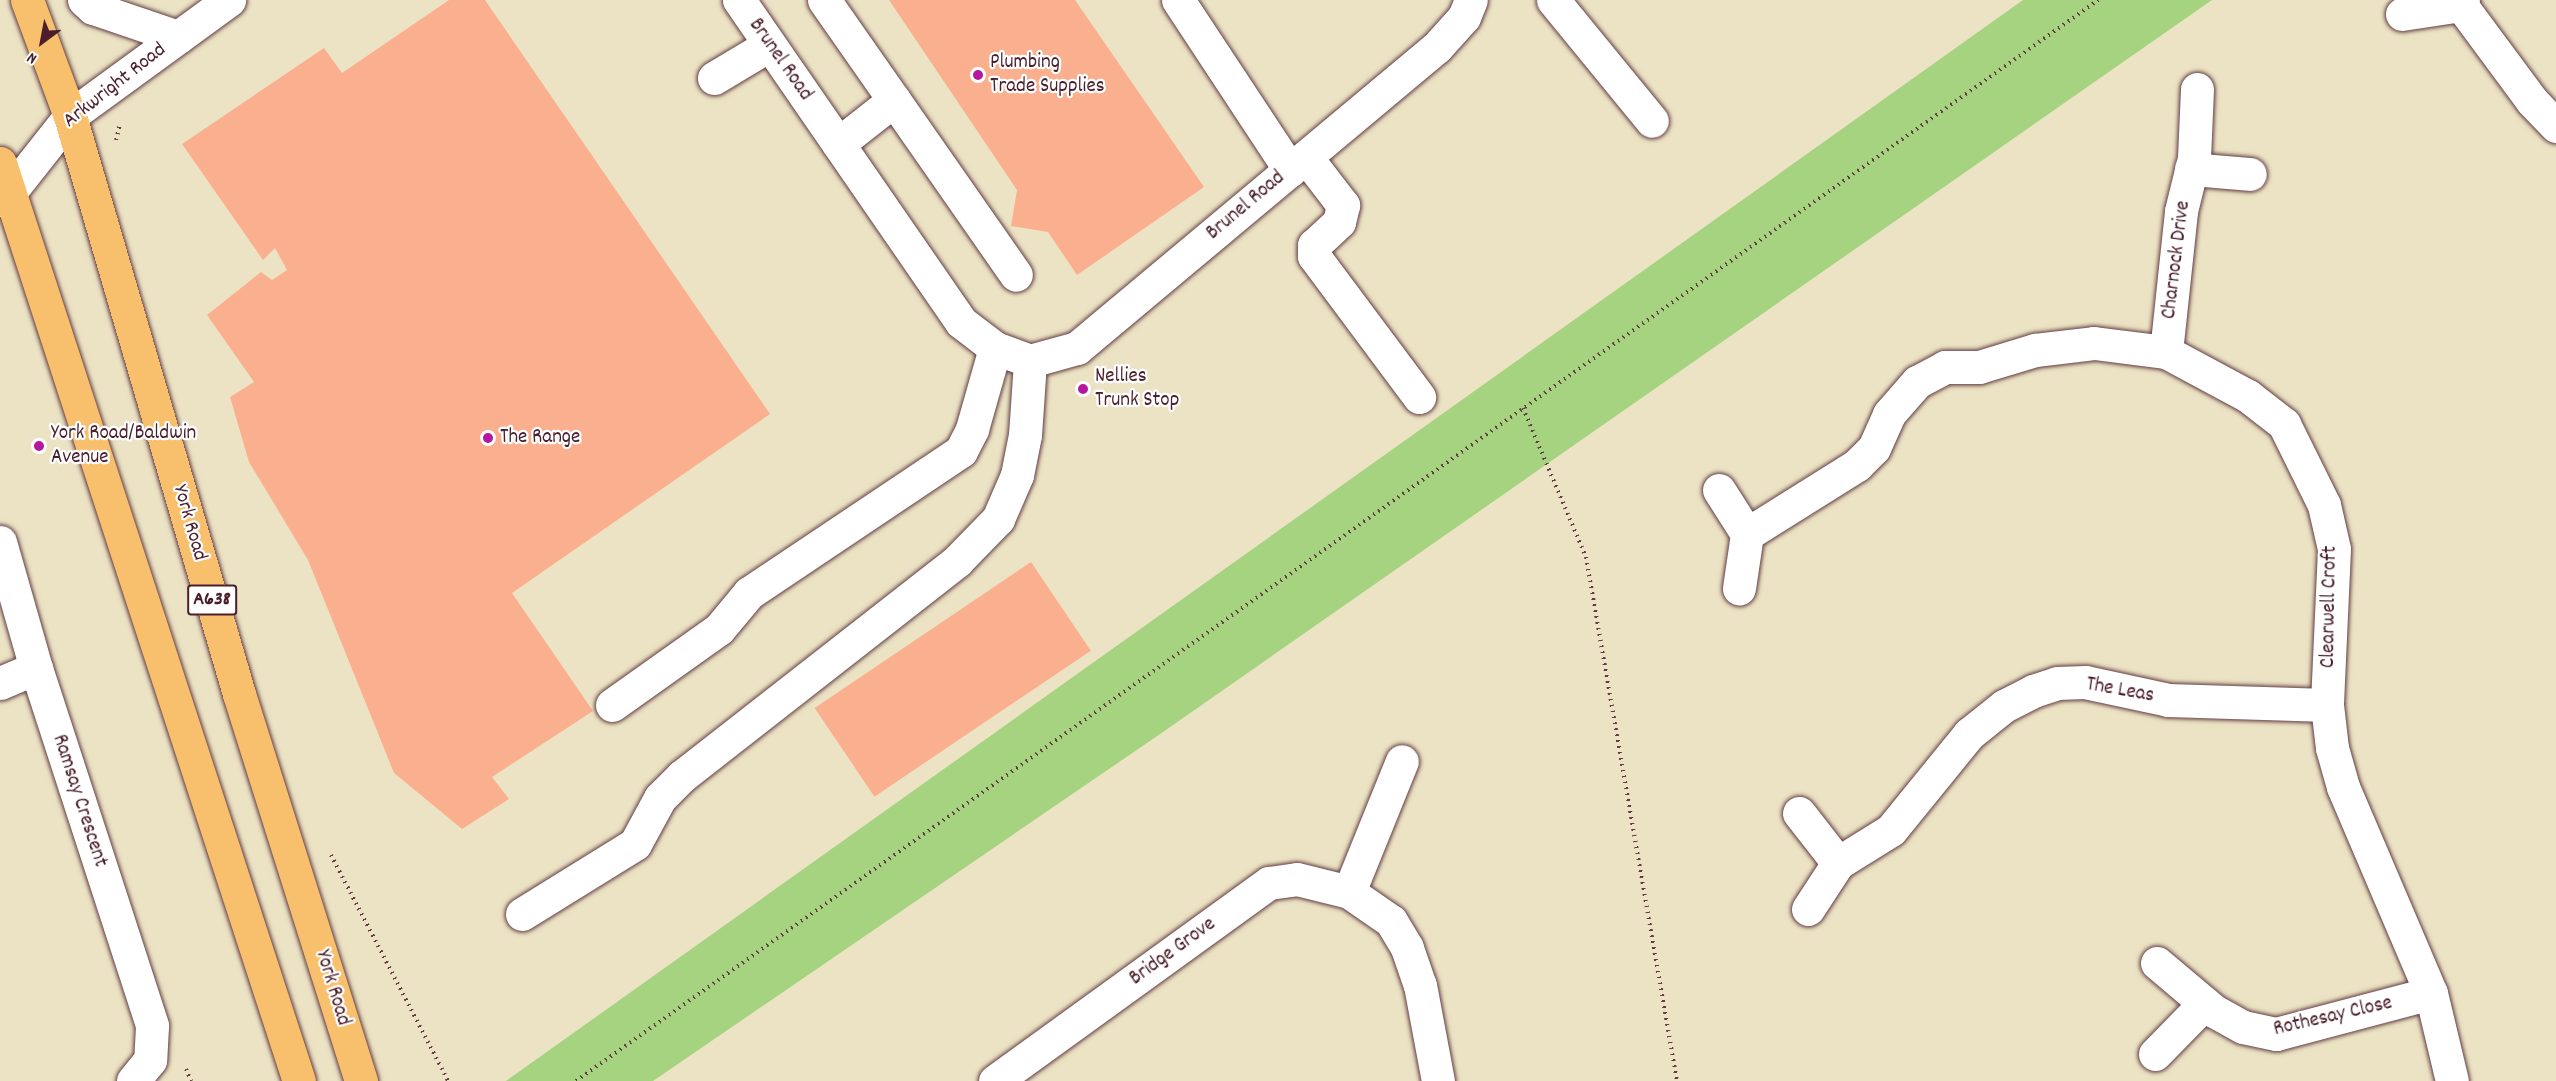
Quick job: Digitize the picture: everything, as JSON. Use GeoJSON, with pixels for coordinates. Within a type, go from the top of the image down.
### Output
{"type":"FeatureCollection","features":[{"type":"Feature","properties":{"kind":"highway","name":"York Road"},"geometry":{"type":"LineString","coordinates":[[27,0],[70,116],[239,694],[361,1081]]}},
{"type":"Feature","properties":{"kind":"highway"},"geometry":{"type":"LineString","coordinates":[[4,185],[299,1081]]}},
{"type":"Feature","properties":{"kind":"street","name":"Arkwright Road"},"geometry":{"type":"LineString","coordinates":[[84,0],[93,8],[178,38]]}},
{"type":"Feature","properties":{"kind":"street","name":"Arkwright Road"},"geometry":{"type":"LineString","coordinates":[[4,185],[70,116],[229,0]]}},
{"type":"Feature","properties":{"kind":"street","name":"Brunel Road"},"geometry":{"type":"LineString","coordinates":[[739,0],[961,322],[995,348],[1030,361],[1077,348],[1437,47],[1464,16],[1471,0]]}},
{"type":"Feature","properties":{"kind":"street"},"geometry":{"type":"LineString","coordinates":[[824,0],[1016,275]]}},
{"type":"Feature","properties":{"kind":"street"},"geometry":{"type":"LineString","coordinates":[[1178,0],[1298,163],[1343,205],[1339,222],[1314,245],[1314,256],[1419,398]]}},
{"type":"Feature","properties":{"kind":"street"},"geometry":{"type":"LineString","coordinates":[[1553,0],[1652,121]]}},
{"type":"Feature","properties":{"kind":"street"},"geometry":{"type":"LineString","coordinates":[[2402,14],[2462,2],[2532,101],[2556,126]]}},
{"type":"Feature","properties":{"kind":"street"},"geometry":{"type":"LineString","coordinates":[[714,78],[770,45]]}},
{"type":"Feature","properties":{"kind":"street","name":"Charnock Drive"},"geometry":{"type":"LineString","coordinates":[[2166,352],[2181,211],[2191,169],[2197,89]]}},
{"type":"Feature","properties":{"kind":"street"},"geometry":{"type":"LineString","coordinates":[[838,144],[894,100]]}},
{"type":"Feature","properties":{"kind":"street"},"geometry":{"type":"LineString","coordinates":[[2191,169],[2250,174]]}},
{"type":"Feature","properties":{"kind":"street","name":"Clearwell Croft"},"geometry":{"type":"LineString","coordinates":[[1748,534],[1857,465],[1874,448],[1889,414],[1910,390],[1944,368],[1979,367],[2034,350],[2094,343],[2166,352],[2248,396],[2284,424],[2305,461],[2324,505],[2334,549],[2327,705],[2332,748],[2343,787],[2431,993],[2452,1081]]}},
{"type":"Feature","properties":{"kind":"street"},"geometry":{"type":"LineString","coordinates":[[612,705],[719,629],[749,593],[961,451],[972,429],[995,348]]}},
{"type":"Feature","properties":{"kind":"street"},"geometry":{"type":"LineString","coordinates":[[522,914],[635,844],[660,798],[682,776],[957,561],[998,519],[1020,465],[1030,361]]}},
{"type":"Feature","properties":{"kind":"street"},"geometry":{"type":"LineString","coordinates":[[1719,490],[1748,534],[1739,588]]}},
{"type":"Feature","properties":{"kind":"street","name":"Ramsay Crescent"},"geometry":{"type":"LineString","coordinates":[[0,542],[36,668],[152,1026],[142,1070]]}},
{"type":"Feature","properties":{"kind":"street"},"geometry":{"type":"LineString","coordinates":[[0,682],[36,668]]}},
{"type":"Feature","properties":{"kind":"street","name":"The Leas"},"geometry":{"type":"LineString","coordinates":[[1808,909],[1838,863],[1891,830],[1969,734],[2004,706],[2057,683],[2106,684],[2168,700],[2327,705]]}},
{"type":"Feature","properties":{"kind":"street"},"geometry":{"type":"LineString","coordinates":[[1402,761],[1358,897],[1391,921],[1407,948],[1420,985],[1438,1081]]}},
{"type":"Feature","properties":{"kind":"street"},"geometry":{"type":"LineString","coordinates":[[1799,813],[1838,863]]}},
{"type":"Feature","properties":{"kind":"street","name":"Bridge Grove"},"geometry":{"type":"LineString","coordinates":[[998,1080],[1269,883],[1297,879],[1358,897]]}},
{"type":"Feature","properties":{"kind":"street","name":"Rothesay Close"},"geometry":{"type":"LineString","coordinates":[[2157,963],[2205,1003],[2243,1027],[2276,1034],[2431,993]]}},
{"type":"Feature","properties":{"kind":"street"},"geometry":{"type":"LineString","coordinates":[[2155,1054],[2205,1003]]}},
{"type":"Feature","properties":{"kind":"path"},"geometry":{"type":"LineString","coordinates":[[576,1081],[2097,0]]}},
{"type":"Feature","properties":{"kind":"path"},"geometry":{"type":"LineString","coordinates":[[116,143],[120,123],[127,116]]}},
{"type":"Feature","properties":{"kind":"path"},"geometry":{"type":"LineString","coordinates":[[1523,408],[1586,557],[1677,1081]]}},
{"type":"Feature","properties":{"kind":"path"},"geometry":{"type":"LineString","coordinates":[[327,849],[448,1081]]}},
{"type":"Feature","properties":{"kind":"green space"},"geometry":{"type":"Polygon","coordinates":[[[2023,0],[2212,0],[1163,732],[653,1081],[506,1081],[2023,0]]]}},
{"type":"Feature","properties":{"kind":"building","name":"The Range"},"geometry":{"type":"Polygon","coordinates":[[[449,0],[485,0],[770,414],[512,593],[593,711],[492,777],[509,799],[462,829],[394,773],[308,560],[249,462],[230,397],[254,382],[207,315],[261,272],[272,280],[287,270],[275,248],[263,260],[182,144],[324,48],[342,73],[449,0]]]}},
{"type":"Feature","properties":{"kind":"building"},"geometry":{"type":"Polygon","coordinates":[[[889,0],[1075,0],[1204,187],[1077,275],[1048,232],[1011,226],[1017,190],[889,0]]]}},
{"type":"Feature","properties":{"kind":"building"},"geometry":{"type":"Polygon","coordinates":[[[1031,562],[1091,651],[874,797],[815,708],[1031,562]]]}},
{"type":"Feature","properties":{"kind":"place","name":"Plumbing Trade Supplies"},"geometry":{"type":"Point","coordinates":[978,75]}},
{"type":"Feature","properties":{"kind":"place","name":"Nellies Trunk Stop"},"geometry":{"type":"Point","coordinates":[1083,389]}},
{"type":"Feature","properties":{"kind":"place","name":"The Range"},"geometry":{"type":"Point","coordinates":[488,438]}},
{"type":"Feature","properties":{"kind":"place","name":"York Road/Baldwin Avenue"},"geometry":{"type":"Point","coordinates":[39,446]}}]}
